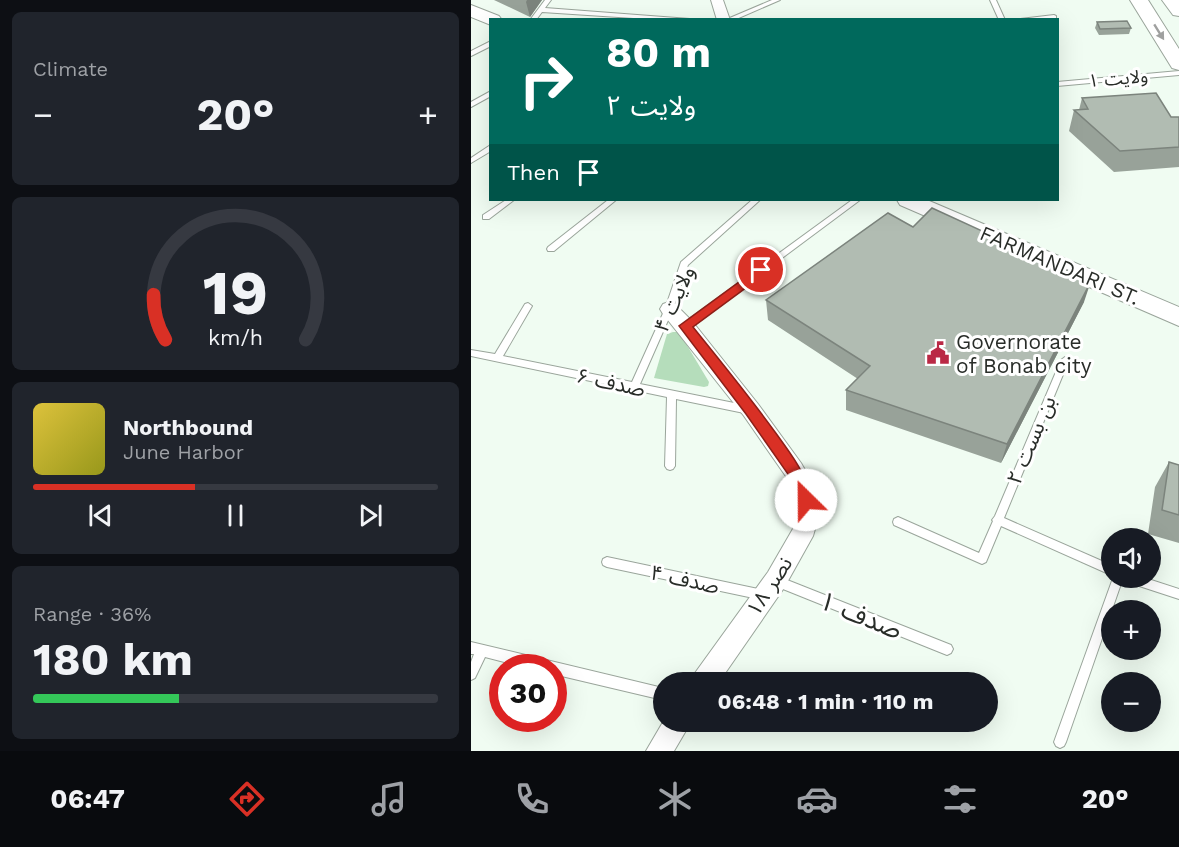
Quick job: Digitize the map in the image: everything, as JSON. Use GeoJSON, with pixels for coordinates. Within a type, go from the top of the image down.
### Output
{"type":"FeatureCollection","features":[{"type":"Feature","properties":{"kind":"main road"},"geometry":{"type":"LineString","coordinates":[[1139,0],[1179,64]]}},
{"type":"Feature","properties":{"kind":"main road"},"geometry":{"type":"LineString","coordinates":[[1171,0],[1179,11]]}},
{"type":"Feature","properties":{"kind":"main road"},"geometry":{"type":"LineString","coordinates":[[471,10],[489,18]]}},
{"type":"Feature","properties":{"kind":"main road","name":"FARMANDARI ST."},"geometry":{"type":"LineString","coordinates":[[910,201],[1179,317]]}},
{"type":"Feature","properties":{"kind":"street"},"geometry":{"type":"LineString","coordinates":[[717,0],[724,18]]}},
{"type":"Feature","properties":{"kind":"street","name":"نصر ۱۸"},"geometry":{"type":"LineString","coordinates":[[669,309],[751,410],[793,469],[802,484],[808,515],[805,529],[770,588],[711,672]]}},
{"type":"Feature","properties":{"kind":"street"},"geometry":{"type":"LineString","coordinates":[[659,751],[671,732]]}},
{"type":"Feature","properties":{"kind":"lane"},"geometry":{"type":"LineString","coordinates":[[535,18],[548,0]]}},
{"type":"Feature","properties":{"kind":"lane"},"geometry":{"type":"LineString","coordinates":[[730,18],[777,0]]}},
{"type":"Feature","properties":{"kind":"lane"},"geometry":{"type":"LineString","coordinates":[[993,0],[1001,18]]}},
{"type":"Feature","properties":{"kind":"lane"},"geometry":{"type":"LineString","coordinates":[[542,10],[668,18]]}},
{"type":"Feature","properties":{"kind":"lane"},"geometry":{"type":"LineString","coordinates":[[1034,18],[1054,16]]}},
{"type":"Feature","properties":{"kind":"lane"},"geometry":{"type":"LineString","coordinates":[[471,54],[489,44]]}},
{"type":"Feature","properties":{"kind":"lane","name":"ولایت ۱"},"geometry":{"type":"LineString","coordinates":[[1059,84],[1179,73]]}},
{"type":"Feature","properties":{"kind":"lane"},"geometry":{"type":"LineString","coordinates":[[471,105],[489,94]]}},
{"type":"Feature","properties":{"kind":"lane"},"geometry":{"type":"LineString","coordinates":[[471,161],[489,149]]}},
{"type":"Feature","properties":{"kind":"lane"},"geometry":{"type":"LineString","coordinates":[[486,217],[509,201]]}},
{"type":"Feature","properties":{"kind":"lane"},"geometry":{"type":"LineString","coordinates":[[551,249],[611,201]]}},
{"type":"Feature","properties":{"kind":"lane","name":"ولایت ۴"},"geometry":{"type":"LineString","coordinates":[[635,386],[669,309],[684,264],[755,201]]}},
{"type":"Feature","properties":{"kind":"lane"},"geometry":{"type":"LineString","coordinates":[[685,326],[855,201]]}},
{"type":"Feature","properties":{"kind":"lane"},"geometry":{"type":"LineString","coordinates":[[497,358],[528,306]]}},
{"type":"Feature","properties":{"kind":"lane","name":"صدف ۶"},"geometry":{"type":"LineString","coordinates":[[471,353],[751,410]]}},
{"type":"Feature","properties":{"kind":"lane","name":"بن بست ۲"},"geometry":{"type":"LineString","coordinates":[[898,522],[982,559],[1065,360]]}},
{"type":"Feature","properties":{"kind":"lane"},"geometry":{"type":"LineString","coordinates":[[670,465],[672,394]]}},
{"type":"Feature","properties":{"kind":"lane"},"geometry":{"type":"LineString","coordinates":[[997,520],[1101,566]]}},
{"type":"Feature","properties":{"kind":"lane","name":"صدف ۴"},"geometry":{"type":"LineString","coordinates":[[607,562],[770,588]]}},
{"type":"Feature","properties":{"kind":"lane","name":"صدف ۱"},"geometry":{"type":"LineString","coordinates":[[770,588],[947,650]]}},
{"type":"Feature","properties":{"kind":"lane"},"geometry":{"type":"LineString","coordinates":[[1060,742],[1114,588]]}},
{"type":"Feature","properties":{"kind":"lane"},"geometry":{"type":"LineString","coordinates":[[1161,588],[1179,594]]}},
{"type":"Feature","properties":{"kind":"lane"},"geometry":{"type":"LineString","coordinates":[[471,674],[477,649],[497,654]]}},
{"type":"Feature","properties":{"kind":"lane"},"geometry":{"type":"LineString","coordinates":[[567,671],[653,692]]}},
{"type":"Feature","properties":{"kind":"green space"},"geometry":{"type":"Polygon","coordinates":[[[679,332],[709,382],[708,386],[654,378],[667,334],[679,332]]]}},
{"type":"Feature","properties":{"kind":"building"},"geometry":{"type":"Polygon","coordinates":[[[1127,21],[1131,28],[1100,29],[1097,22],[1127,21]]]}},
{"type":"Feature","properties":{"kind":"building"},"geometry":{"type":"Polygon","coordinates":[[[1156,93],[1171,117],[1179,117],[1179,147],[1120,151],[1074,110],[1088,109],[1082,98],[1156,93]]]}},
{"type":"Feature","properties":{"kind":"building","name":"Governorate of Bonab city"},"geometry":{"type":"Polygon","coordinates":[[[932,208],[1091,281],[1007,444],[846,390],[870,366],[766,300],[888,213],[913,227],[932,208]]]}},
{"type":"Feature","properties":{"kind":"building"},"geometry":{"type":"Polygon","coordinates":[[[1169,462],[1179,465],[1179,515],[1162,510],[1169,462]]]}},
{"type":"Feature","properties":{"kind":"place","name":"Governorate of Bonab city"},"geometry":{"type":"Point","coordinates":[938,353]}},
{"type":"Feature","properties":{"kind":"route"},"geometry":{"type":"LineString","coordinates":[[761,270],[685,326],[751,410],[793,469],[802,484],[806,500]]}}]}
